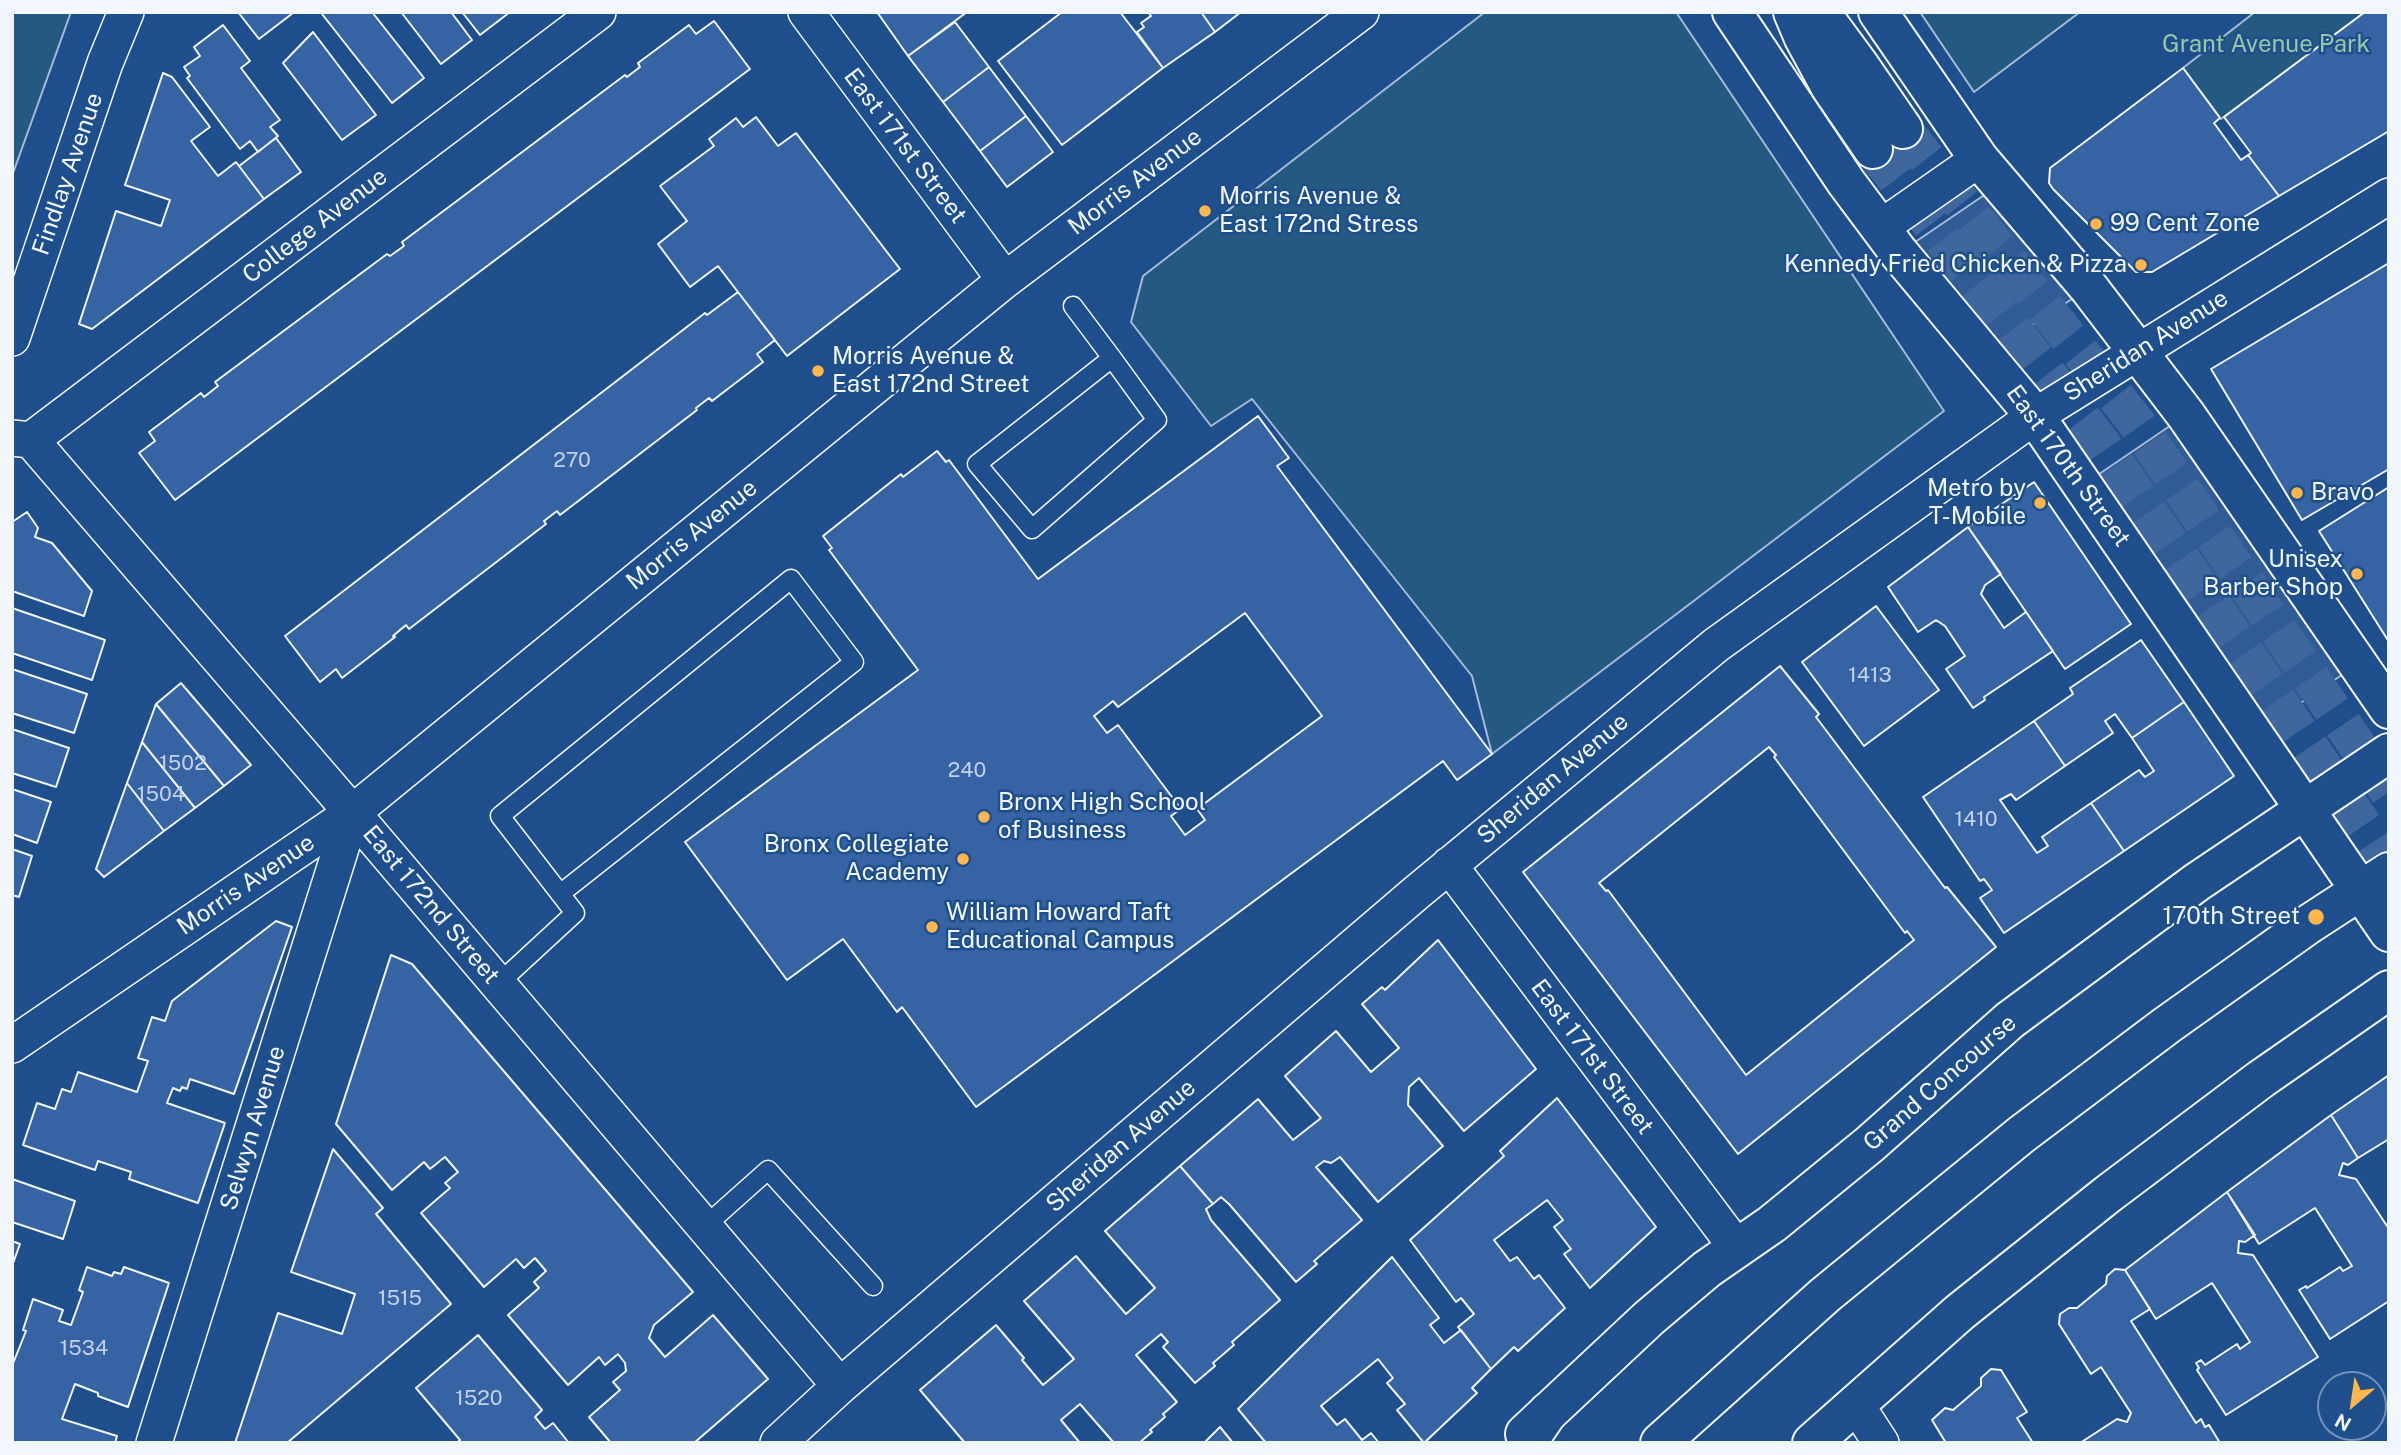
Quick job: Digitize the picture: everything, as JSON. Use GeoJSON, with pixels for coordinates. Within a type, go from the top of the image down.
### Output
{"type":"FeatureCollection","features":[{"type":"Feature","properties":{"kind":"street","name":"Findlay Avenue"},"geometry":{"type":"LineString","coordinates":[[12,338],[126,12]]}},
{"type":"Feature","properties":{"kind":"street","name":"College Avenue"},"geometry":{"type":"LineString","coordinates":[[22,439],[598,12]]}},
{"type":"Feature","properties":{"kind":"street","name":"East 171st Street"},"geometry":{"type":"LineString","coordinates":[[806,12],[1005,279]]}},
{"type":"Feature","properties":{"kind":"street","name":"Morris Avenue"},"geometry":{"type":"LineString","coordinates":[[12,1045],[352,813],[1005,279],[1361,12]]}},
{"type":"Feature","properties":{"kind":"street","name":"East 170th Street"},"geometry":{"type":"LineString","coordinates":[[1732,12],[1880,228],[2035,416],[2305,809],[2375,881],[2389,932]]}},
{"type":"Feature","properties":{"kind":"street"},"geometry":{"type":"LineString","coordinates":[[1793,12],[1830,86],[1888,139],[1859,65],[1820,12]]}},
{"type":"Feature","properties":{"kind":"street"},"geometry":{"type":"LineString","coordinates":[[1878,12],[1979,159],[2089,288],[2186,415],[2389,709]]}},
{"type":"Feature","properties":{"kind":"street"},"geometry":{"type":"LineString","coordinates":[[1880,228],[1979,159]]}},
{"type":"Feature","properties":{"kind":"street","name":"Sheridan Avenue"},"geometry":{"type":"LineString","coordinates":[[778,1443],[1449,865],[1716,645],[2035,416],[2389,196]]}},
{"type":"Feature","properties":{"kind":"street","name":"East 172nd Street"},"geometry":{"type":"LineString","coordinates":[[22,439],[352,813],[840,1387]]}},
{"type":"Feature","properties":{"kind":"street","name":"Grand Concourse"},"geometry":{"type":"LineString","coordinates":[[1516,1443],[1649,1318],[1707,1269],[1772,1224],[1870,1144],[2010,1020],[2207,875],[2389,753]]}},
{"type":"Feature","properties":{"kind":"street","name":"Selwyn Avenue"},"geometry":{"type":"LineString","coordinates":[[154,1443],[352,813]]}},
{"type":"Feature","properties":{"kind":"street","name":"East 171st Street"},"geometry":{"type":"LineString","coordinates":[[1449,865],[1737,1248]]}},
{"type":"Feature","properties":{"kind":"street"},"geometry":{"type":"LineString","coordinates":[[1660,1443],[1825,1295],[2022,1134],[2167,1025],[2375,881]]}},
{"type":"Feature","properties":{"kind":"street"},"geometry":{"type":"LineString","coordinates":[[1812,1443],[2007,1273],[2119,1185],[2261,1079],[2389,990]]}},
{"type":"Feature","properties":{"kind":"street"},"geometry":{"type":"LineString","coordinates":[[1855,1403],[1881,1443]]}},
{"type":"Feature","properties":{"kind":"street"},"geometry":{"type":"LineString","coordinates":[[1527,1443],[1548,1412]]}},
{"type":"Feature","properties":{"kind":"lane"},"geometry":{"type":"LineString","coordinates":[[1073,306],[1112,358],[1157,420],[1032,529],[977,464],[1112,358]]}},
{"type":"Feature","properties":{"kind":"lane"},"geometry":{"type":"LineString","coordinates":[[498,984],[575,913],[560,894],[500,816],[791,579],[854,662],[560,894]]}},
{"type":"Feature","properties":{"kind":"lane"},"geometry":{"type":"LineString","coordinates":[[705,1227],[768,1170],[873,1286]]}},
{"type":"Feature","properties":{"kind":"green space"},"geometry":{"type":"Polygon","coordinates":[[[12,12],[71,12],[12,176],[12,12]]]}},
{"type":"Feature","properties":{"kind":"green space"},"geometry":{"type":"Polygon","coordinates":[[[1485,12],[1676,12],[1944,411],[1492,754],[1472,676],[1252,399],[1211,426],[1131,322],[1143,276],[1485,12]]]}},
{"type":"Feature","properties":{"kind":"green space"},"geometry":{"type":"Polygon","coordinates":[[[1920,12],[2080,12],[1974,92],[1920,12]]]}},
{"type":"Feature","properties":{"kind":"green space","name":"Grant Avenue Park"},"geometry":{"type":"Polygon","coordinates":[[[2255,12],[2365,12],[2221,119],[2183,68],[2255,12]]]}},
{"type":"Feature","properties":{"kind":"shaded area"},"geometry":{"type":"Polygon","coordinates":[[[1999,185],[2089,288],[1986,355],[1899,253],[1999,185]]]}},
{"type":"Feature","properties":{"kind":"shaded area"},"geometry":{"type":"Polygon","coordinates":[[[2186,415],[2358,664],[2255,734],[2083,485],[2186,415]]]}},
{"type":"Feature","properties":{"kind":"building"},"geometry":{"type":"Polygon","coordinates":[[[238,12],[292,12],[293,13],[259,39],[238,12]]]}},
{"type":"Feature","properties":{"kind":"building"},"geometry":{"type":"Polygon","coordinates":[[[372,12],[424,78],[392,103],[322,14],[372,12]]]}},
{"type":"Feature","properties":{"kind":"building"},"geometry":{"type":"Polygon","coordinates":[[[401,12],[451,12],[472,40],[441,64],[401,12]]]}},
{"type":"Feature","properties":{"kind":"building"},"geometry":{"type":"Polygon","coordinates":[[[462,12],[510,12],[480,35],[462,12]]]}},
{"type":"Feature","properties":{"kind":"building"},"geometry":{"type":"Polygon","coordinates":[[[877,12],[967,12],[908,56],[877,12]]]}},
{"type":"Feature","properties":{"kind":"building"},"geometry":{"type":"Polygon","coordinates":[[[1062,12],[1120,12],[1163,68],[1062,145],[998,61],[1062,12]]]}},
{"type":"Feature","properties":{"kind":"building"},"geometry":{"type":"Polygon","coordinates":[[[1148,12],[1201,12],[1215,32],[1163,68],[1137,32],[1144,27],[1141,23],[1151,16],[1148,12]]]}},
{"type":"Feature","properties":{"kind":"building"},"geometry":{"type":"Polygon","coordinates":[[[1201,12],[1241,12],[1215,32],[1201,12]]]}},
{"type":"Feature","properties":{"kind":"building"},"geometry":{"type":"Polygon","coordinates":[[[2365,12],[2389,12],[2389,131],[2279,196],[2224,117],[2365,12]]]}},
{"type":"Feature","properties":{"kind":"building"},"geometry":{"type":"Polygon","coordinates":[[[714,21],[750,69],[175,500],[139,453],[155,441],[149,432],[201,393],[204,397],[218,386],[215,382],[387,254],[390,256],[404,246],[402,242],[625,75],[627,77],[640,67],[638,63],[689,25],[696,34],[714,21]]]}},
{"type":"Feature","properties":{"kind":"building"},"geometry":{"type":"Polygon","coordinates":[[[955,22],[989,67],[943,102],[908,56],[955,22]]]}},
{"type":"Feature","properties":{"kind":"building"},"geometry":{"type":"Polygon","coordinates":[[[223,25],[250,61],[241,68],[280,120],[270,127],[278,136],[258,152],[250,141],[240,149],[187,78],[190,76],[184,67],[200,56],[194,47],[223,25]]]}},
{"type":"Feature","properties":{"kind":"building"},"geometry":{"type":"Polygon","coordinates":[[[313,32],[376,115],[342,140],[283,63],[313,32]]]}},
{"type":"Feature","properties":{"kind":"building"},"geometry":{"type":"Polygon","coordinates":[[[989,67],[1026,116],[980,151],[943,102],[989,67]]]}},
{"type":"Feature","properties":{"kind":"building"},"geometry":{"type":"Polygon","coordinates":[[[2183,68],[2220,118],[2214,123],[2241,160],[2248,155],[2279,196],[2152,272],[2136,272],[2053,189],[2049,183],[2050,168],[2183,68]]]}},
{"type":"Feature","properties":{"kind":"building"},"geometry":{"type":"Polygon","coordinates":[[[163,73],[172,77],[210,127],[191,141],[218,176],[236,162],[264,199],[92,329],[79,324],[116,211],[161,226],[170,200],[125,185],[163,73]]]}},
{"type":"Feature","properties":{"kind":"building"},"geometry":{"type":"Polygon","coordinates":[[[1026,116],[1053,152],[1007,187],[980,151],[1026,116]]]}},
{"type":"Feature","properties":{"kind":"building"},"geometry":{"type":"Polygon","coordinates":[[[756,117],[778,146],[796,133],[900,269],[787,356],[718,266],[690,287],[658,244],[687,221],[660,186],[714,146],[709,139],[736,118],[743,127],[756,117]]]}},
{"type":"Feature","properties":{"kind":"building"},"geometry":{"type":"Polygon","coordinates":[[[276,138],[301,172],[264,199],[239,166],[276,138]]]}},
{"type":"Feature","properties":{"kind":"building"},"geometry":{"type":"Polygon","coordinates":[[[2389,263],[2389,469],[2302,520],[2211,369],[2389,263]]]}},
{"type":"Feature","properties":{"kind":"building"},"geometry":{"type":"Polygon","coordinates":[[[738,292],[775,340],[757,354],[763,362],[712,401],[709,398],[560,515],[557,511],[544,521],[546,524],[409,629],[406,625],[393,636],[395,637],[342,678],[336,669],[320,682],[285,636],[705,313],[707,315],[738,292]]]}},
{"type":"Feature","properties":{"kind":"building"},"geometry":{"type":"Polygon","coordinates":[[[1258,416],[1289,458],[1277,466],[1492,754],[1457,780],[1443,761],[976,1107],[902,1007],[897,1012],[843,939],[787,980],[685,842],[918,670],[829,550],[832,548],[823,536],[901,474],[903,477],[937,451],[946,462],[949,460],[1038,579],[1258,416]],[[1245,613],[1118,707],[1113,701],[1094,716],[1107,733],[1118,725],[1181,809],[1171,816],[1185,835],[1205,820],[1197,809],[1322,716],[1245,613]]]}},
{"type":"Feature","properties":{"kind":"building"},"geometry":{"type":"Polygon","coordinates":[[[2034,482],[2131,624],[2065,669],[1968,527],[2034,482]]]}},
{"type":"Feature","properties":{"kind":"building"},"geometry":{"type":"Polygon","coordinates":[[[2389,487],[2389,642],[2319,531],[2389,487]]]}},
{"type":"Feature","properties":{"kind":"building"},"geometry":{"type":"Polygon","coordinates":[[[27,512],[38,528],[35,537],[52,543],[92,591],[84,616],[12,591],[12,522],[27,512]]]}},
{"type":"Feature","properties":{"kind":"building"},"geometry":{"type":"Polygon","coordinates":[[[1968,527],[2001,574],[1985,585],[1981,594],[2004,628],[2026,612],[2053,651],[1984,697],[1985,700],[1973,708],[1946,669],[1965,656],[1945,626],[1936,620],[1918,632],[1888,587],[1968,527]]]}},
{"type":"Feature","properties":{"kind":"building"},"geometry":{"type":"Polygon","coordinates":[[[1876,606],[1939,690],[1864,746],[1802,662],[1876,606]]]}},
{"type":"Feature","properties":{"kind":"building"},"geometry":{"type":"Polygon","coordinates":[[[12,608],[105,640],[92,680],[12,653],[12,608]]]}},
{"type":"Feature","properties":{"kind":"building"},"geometry":{"type":"Polygon","coordinates":[[[2141,640],[2184,702],[2132,738],[2115,714],[2105,721],[2113,733],[2065,766],[2034,721],[2073,694],[2070,688],[2141,640]]]}},
{"type":"Feature","properties":{"kind":"building"},"geometry":{"type":"Polygon","coordinates":[[[1780,666],[1819,714],[1816,717],[1945,888],[1947,887],[1996,947],[1738,1154],[1523,872],[1780,666]],[[1769,747],[1599,883],[1608,890],[1746,1075],[1914,940],[1907,931],[1905,933],[1774,757],[1776,755],[1769,747]]]}},
{"type":"Feature","properties":{"kind":"building"},"geometry":{"type":"Polygon","coordinates":[[[12,669],[87,694],[74,733],[12,713],[12,669]]]}},
{"type":"Feature","properties":{"kind":"building"},"geometry":{"type":"Polygon","coordinates":[[[181,683],[251,765],[224,786],[156,704],[181,683]]]}},
{"type":"Feature","properties":{"kind":"building"},"geometry":{"type":"Polygon","coordinates":[[[2184,702],[2234,776],[2124,851],[2091,803],[2139,770],[2145,777],[2154,771],[2132,738],[2184,702]]]}},
{"type":"Feature","properties":{"kind":"building"},"geometry":{"type":"Polygon","coordinates":[[[156,704],[224,786],[195,808],[142,742],[156,704]]]}},
{"type":"Feature","properties":{"kind":"building"},"geometry":{"type":"Polygon","coordinates":[[[2034,721],[2065,766],[2016,800],[2011,794],[2000,800],[2037,853],[2048,846],[2042,837],[2091,803],[2124,851],[2004,933],[1980,898],[1992,890],[1984,879],[1980,881],[1923,797],[2034,721]]]}},
{"type":"Feature","properties":{"kind":"building"},"geometry":{"type":"Polygon","coordinates":[[[12,729],[69,748],[56,787],[12,773],[12,729]]]}},
{"type":"Feature","properties":{"kind":"building"},"geometry":{"type":"Polygon","coordinates":[[[142,742],[195,808],[164,831],[127,783],[142,742]]]}},
{"type":"Feature","properties":{"kind":"building"},"geometry":{"type":"Polygon","coordinates":[[[127,783],[164,831],[104,877],[96,869],[127,783]]]}},
{"type":"Feature","properties":{"kind":"building"},"geometry":{"type":"Polygon","coordinates":[[[12,789],[51,802],[37,843],[12,834],[12,789]]]}},
{"type":"Feature","properties":{"kind":"building"},"geometry":{"type":"Polygon","coordinates":[[[12,849],[32,856],[19,897],[12,895],[12,849]]]}},
{"type":"Feature","properties":{"kind":"building"},"geometry":{"type":"Polygon","coordinates":[[[276,921],[292,927],[234,1094],[190,1079],[187,1089],[182,1087],[180,1091],[173,1088],[167,1103],[225,1123],[198,1203],[129,1179],[131,1172],[98,1161],[95,1170],[23,1145],[37,1103],[55,1109],[62,1089],[71,1092],[78,1072],[137,1092],[148,1061],[138,1058],[152,1017],[165,1021],[172,1001],[276,921]]]}},
{"type":"Feature","properties":{"kind":"building"},"geometry":{"type":"Polygon","coordinates":[[[1438,940],[1536,1069],[1464,1131],[1419,1078],[1409,1087],[1408,1105],[1443,1146],[1378,1202],[1340,1157],[1331,1163],[1324,1161],[1316,1167],[1362,1220],[1314,1261],[1317,1264],[1296,1282],[1229,1204],[1221,1197],[1213,1204],[1180,1166],[1258,1099],[1293,1140],[1321,1118],[1285,1076],[1336,1031],[1371,1072],[1399,1048],[1362,1004],[1382,987],[1385,990],[1438,940]]]}},
{"type":"Feature","properties":{"kind":"building"},"geometry":{"type":"Polygon","coordinates":[[[391,955],[412,964],[693,1292],[654,1325],[649,1338],[665,1357],[713,1315],[768,1379],[694,1443],[611,1443],[589,1417],[620,1390],[613,1382],[626,1371],[625,1363],[618,1354],[605,1365],[599,1357],[568,1385],[508,1315],[539,1288],[534,1282],[546,1271],[535,1258],[524,1268],[516,1259],[484,1287],[421,1213],[450,1188],[445,1183],[458,1172],[445,1157],[430,1169],[424,1162],[392,1190],[336,1124],[391,955]]]}},
{"type":"Feature","properties":{"kind":"building"},"geometry":{"type":"Polygon","coordinates":[[[2389,1075],[2389,1139],[2358,1158],[2331,1115],[2389,1075]]]}},
{"type":"Feature","properties":{"kind":"building"},"geometry":{"type":"Polygon","coordinates":[[[1557,1098],[1656,1227],[1590,1288],[1564,1254],[1571,1249],[1554,1227],[1563,1220],[1547,1200],[1494,1240],[1510,1261],[1517,1257],[1534,1279],[1539,1275],[1565,1308],[1518,1351],[1514,1347],[1491,1369],[1458,1327],[1474,1314],[1461,1298],[1456,1302],[1410,1240],[1504,1156],[1500,1151],[1557,1098]]]}},
{"type":"Feature","properties":{"kind":"building"},"geometry":{"type":"Polygon","coordinates":[[[2331,1115],[2358,1158],[2348,1165],[2343,1163],[2339,1175],[2356,1179],[2389,1229],[2389,1301],[2330,1339],[2299,1290],[2306,1286],[2307,1288],[2340,1267],[2343,1271],[2352,1266],[2315,1208],[2259,1244],[2227,1192],[2331,1115]]]}},
{"type":"Feature","properties":{"kind":"building"},"geometry":{"type":"Polygon","coordinates":[[[333,1149],[383,1208],[376,1214],[451,1304],[287,1443],[235,1443],[278,1313],[342,1334],[355,1294],[291,1272],[333,1149]]]}},
{"type":"Feature","properties":{"kind":"building"},"geometry":{"type":"Polygon","coordinates":[[[1180,1166],[1213,1204],[1206,1209],[1211,1220],[1280,1300],[1232,1342],[1234,1345],[1195,1383],[1163,1347],[1168,1342],[1161,1334],[1136,1355],[1177,1402],[1163,1414],[1165,1417],[1139,1443],[1114,1443],[1080,1404],[1061,1420],[1080,1443],[965,1443],[920,1390],[996,1325],[1043,1385],[1074,1359],[1024,1301],[1076,1256],[1126,1314],[1155,1288],[1105,1231],[1180,1166]]]}},
{"type":"Feature","properties":{"kind":"building"},"geometry":{"type":"Polygon","coordinates":[[[12,1179],[75,1201],[63,1239],[12,1222],[12,1179]]]}},
{"type":"Feature","properties":{"kind":"building"},"geometry":{"type":"Polygon","coordinates":[[[2227,1192],[2255,1235],[2245,1242],[2239,1241],[2238,1253],[2253,1255],[2318,1357],[2226,1415],[2197,1370],[2199,1368],[2196,1363],[2201,1360],[2205,1365],[2237,1344],[2240,1349],[2250,1342],[2212,1283],[2156,1319],[2125,1270],[2227,1192]]]}},
{"type":"Feature","properties":{"kind":"building"},"geometry":{"type":"Polygon","coordinates":[[[12,1241],[20,1244],[12,1266],[12,1241]]]}},
{"type":"Feature","properties":{"kind":"building"},"geometry":{"type":"Polygon","coordinates":[[[1392,1257],[1439,1318],[1430,1325],[1444,1343],[1461,1330],[1491,1369],[1472,1388],[1477,1393],[1424,1443],[1397,1410],[1405,1404],[1387,1383],[1393,1378],[1378,1359],[1321,1406],[1337,1425],[1345,1419],[1362,1440],[1371,1433],[1379,1443],[1266,1443],[1238,1409],[1392,1257]]]}},
{"type":"Feature","properties":{"kind":"building"},"geometry":{"type":"Polygon","coordinates":[[[87,1267],[112,1276],[114,1272],[121,1274],[124,1267],[169,1283],[128,1407],[75,1384],[62,1419],[117,1436],[115,1443],[12,1443],[12,1366],[26,1331],[23,1330],[33,1299],[63,1310],[59,1321],[71,1325],[83,1292],[79,1290],[87,1267]]]}},
{"type":"Feature","properties":{"kind":"building"},"geometry":{"type":"Polygon","coordinates":[[[2115,1269],[2125,1270],[2150,1309],[2131,1321],[2196,1423],[2201,1419],[2205,1427],[2209,1425],[2220,1443],[2080,1443],[2117,1419],[2127,1422],[2131,1413],[2101,1367],[2091,1374],[2059,1324],[2060,1314],[2069,1308],[2077,1308],[2106,1284],[2107,1276],[2115,1269]]]}},
{"type":"Feature","properties":{"kind":"building"},"geometry":{"type":"Polygon","coordinates":[[[478,1335],[542,1410],[535,1417],[545,1429],[553,1423],[569,1443],[457,1443],[460,1440],[416,1388],[478,1335]]]}},
{"type":"Feature","properties":{"kind":"building"},"geometry":{"type":"Polygon","coordinates":[[[1991,1369],[2001,1370],[2027,1412],[2017,1418],[2033,1443],[1946,1443],[1932,1420],[1945,1408],[1953,1410],[1981,1386],[1981,1378],[1991,1369]]]}},
{"type":"Feature","properties":{"kind":"building"},"geometry":{"type":"Polygon","coordinates":[[[1220,1427],[1233,1443],[1204,1443],[1220,1427]]]}},
{"type":"Feature","properties":{"kind":"tunnel"},"geometry":{"type":"LineString","coordinates":[[1903,129],[2135,421],[2389,792]]}},
{"type":"Feature","properties":{"kind":"tunnel"},"geometry":{"type":"LineString","coordinates":[[1873,149],[2101,443],[2389,863]]}},
{"type":"Feature","properties":{"kind":"place","name":"Morris Avenue & East 172nd Stress"},"geometry":{"type":"Point","coordinates":[1205,211]}},
{"type":"Feature","properties":{"kind":"place","name":"99 Cent Zone"},"geometry":{"type":"Point","coordinates":[2096,224]}},
{"type":"Feature","properties":{"kind":"place","name":"Kennedy Fried Chicken & Pizza"},"geometry":{"type":"Point","coordinates":[2141,265]}},
{"type":"Feature","properties":{"kind":"place","name":"Morris Avenue & East 172nd Street"},"geometry":{"type":"Point","coordinates":[818,371]}},
{"type":"Feature","properties":{"kind":"place","name":"Bravo"},"geometry":{"type":"Point","coordinates":[2297,493]}},
{"type":"Feature","properties":{"kind":"place","name":"Metro by T-Mobile"},"geometry":{"type":"Point","coordinates":[2040,503]}},
{"type":"Feature","properties":{"kind":"place","name":"Unisex Barber Shop"},"geometry":{"type":"Point","coordinates":[2357,574]}},
{"type":"Feature","properties":{"kind":"place","name":"Bronx High School of Business"},"geometry":{"type":"Point","coordinates":[984,817]}},
{"type":"Feature","properties":{"kind":"place","name":"Bronx Collegiate Academy"},"geometry":{"type":"Point","coordinates":[963,859]}},
{"type":"Feature","properties":{"kind":"place","name":"170th Street"},"geometry":{"type":"Point","coordinates":[2316,917]}},
{"type":"Feature","properties":{"kind":"place","name":"William Howard Taft Educational Campus"},"geometry":{"type":"Point","coordinates":[932,927]}}]}
